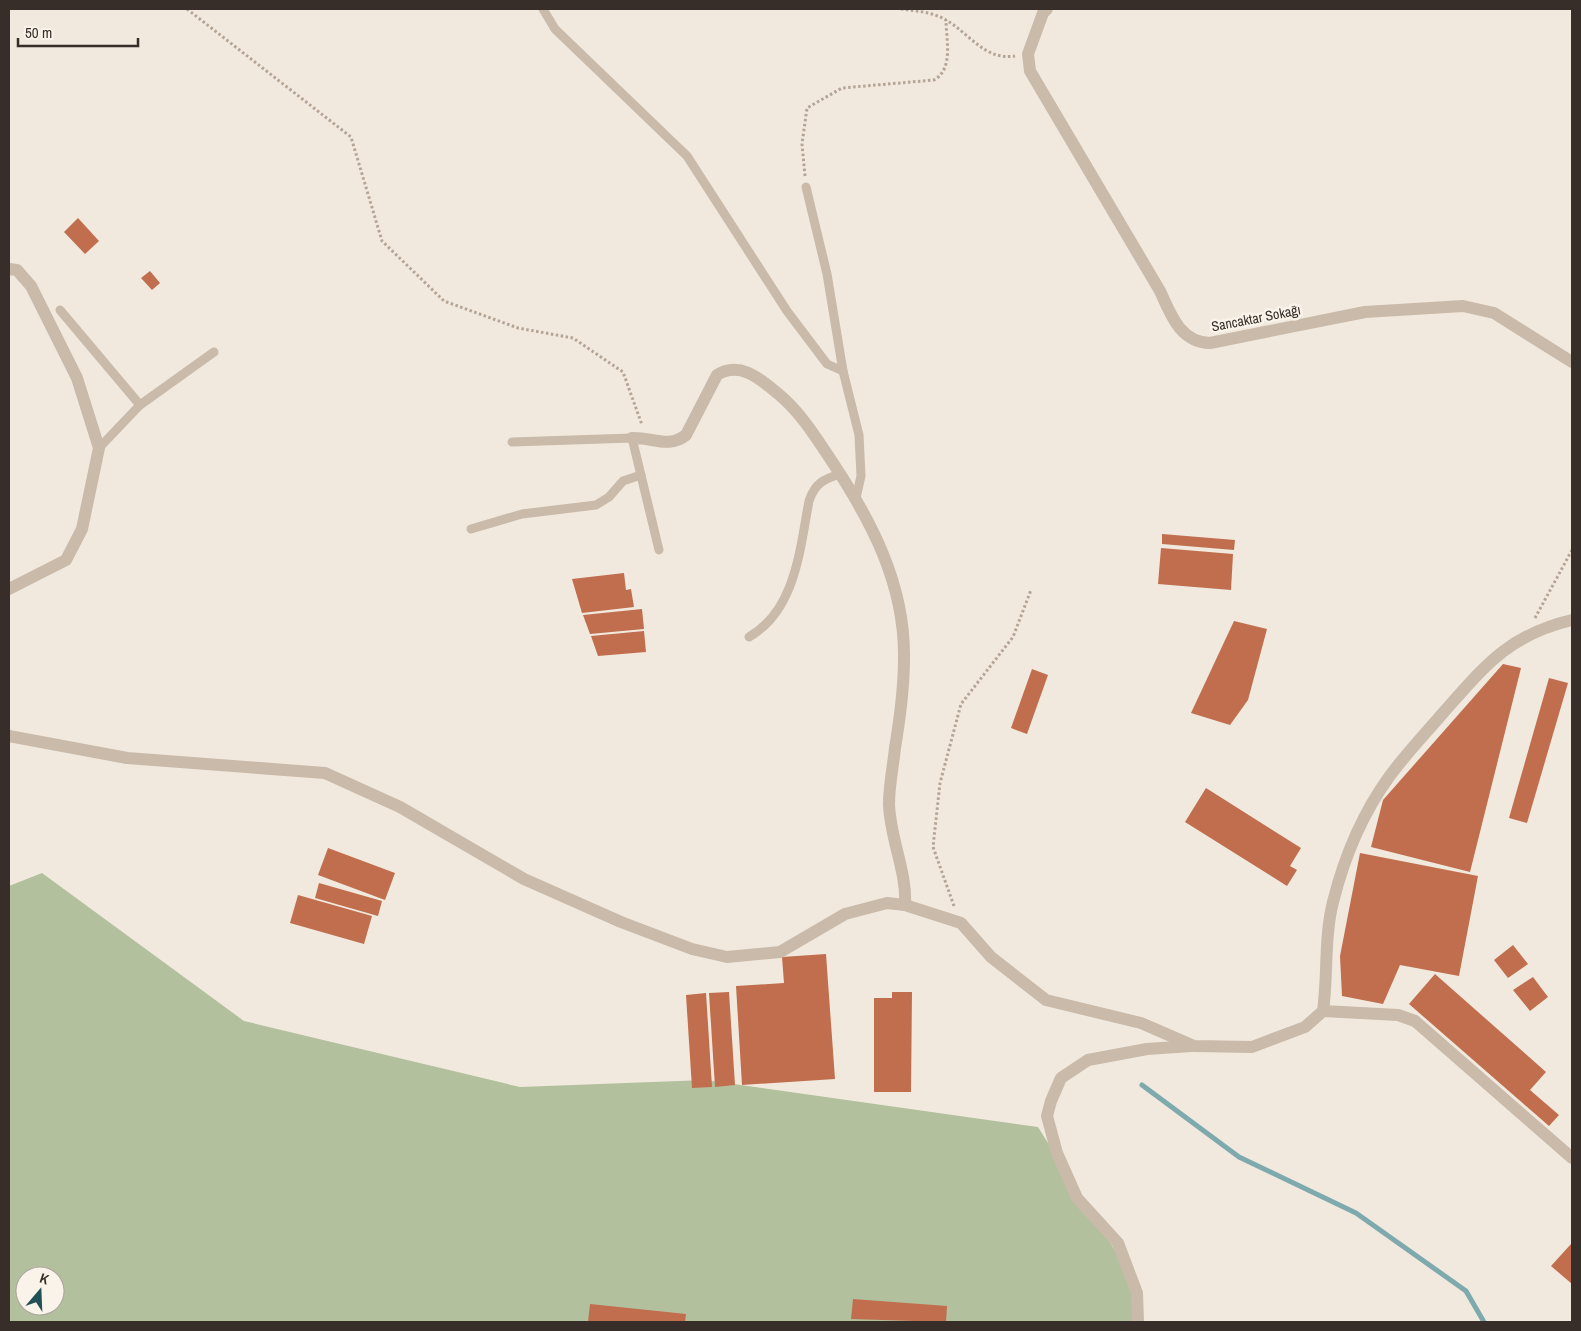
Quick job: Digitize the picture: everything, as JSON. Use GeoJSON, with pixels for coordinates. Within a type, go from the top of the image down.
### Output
{"type":"FeatureCollection","features":[{"type":"Feature","properties":{"kind":"street"},"geometry":{"type":"LineString","coordinates":[[1028,54],[1043,13],[1047,9]]}},
{"type":"Feature","properties":{"kind":"street","name":"Sancaktar Sokağı"},"geometry":{"type":"LineString","coordinates":[[1028,54],[1030,71],[1155,283],[1173,319],[1181,331],[1192,339],[1210,343],[1365,312],[1463,306],[1499,316],[1572,362]]}},
{"type":"Feature","properties":{"kind":"street"},"geometry":{"type":"LineString","coordinates":[[9,269],[17,270],[31,286],[77,378],[99,448],[82,529],[66,560],[9,589]]}},
{"type":"Feature","properties":{"kind":"street"},"geometry":{"type":"LineString","coordinates":[[632,438],[646,438],[672,443],[680,440],[686,435],[717,375],[724,370],[742,370],[760,379],[782,397],[814,435],[856,498],[880,543],[890,568],[902,624],[904,657],[901,708],[890,781],[889,803],[891,828],[906,886],[905,904]]}},
{"type":"Feature","properties":{"kind":"street"},"geometry":{"type":"LineString","coordinates":[[1323,1011],[1327,947],[1333,902],[1349,854],[1370,806],[1389,776],[1488,662],[1521,638],[1572,620]]}},
{"type":"Feature","properties":{"kind":"street"},"geometry":{"type":"LineString","coordinates":[[9,736],[127,758],[325,773],[400,807],[524,879],[621,922],[683,946],[727,957],[780,952],[845,914],[887,903],[905,904],[961,923],[991,957],[1046,1000],[1141,1023],[1194,1046]]}},
{"type":"Feature","properties":{"kind":"street"},"geometry":{"type":"LineString","coordinates":[[1138,1322],[1136,1294],[1118,1243],[1077,1198],[1057,1153],[1047,1116],[1061,1078],[1088,1060],[1147,1049],[1194,1046],[1252,1047],[1305,1027],[1323,1011],[1398,1015],[1415,1021],[1572,1158]]}},
{"type":"Feature","properties":{"kind":"lane"},"geometry":{"type":"LineString","coordinates":[[543,9],[555,29],[687,156],[786,311],[827,364],[843,371]]}},
{"type":"Feature","properties":{"kind":"lane"},"geometry":{"type":"LineString","coordinates":[[806,187],[827,274],[843,371],[861,454],[861,476],[856,498]]}},
{"type":"Feature","properties":{"kind":"lane"},"geometry":{"type":"LineString","coordinates":[[60,310],[140,405]]}},
{"type":"Feature","properties":{"kind":"lane"},"geometry":{"type":"LineString","coordinates":[[99,448],[140,405],[214,352]]}},
{"type":"Feature","properties":{"kind":"lane"},"geometry":{"type":"LineString","coordinates":[[512,442],[632,438],[660,550]]}},
{"type":"Feature","properties":{"kind":"lane"},"geometry":{"type":"LineString","coordinates":[[749,637],[768,623],[786,595],[793,578],[809,500],[814,489],[823,480],[840,474]]}},
{"type":"Feature","properties":{"kind":"lane"},"geometry":{"type":"LineString","coordinates":[[471,529],[522,514],[596,506],[609,496],[623,480],[641,475]]}},
{"type":"Feature","properties":{"kind":"path"},"geometry":{"type":"LineString","coordinates":[[187,9],[351,136],[382,241],[444,301],[518,328],[573,338],[623,372],[646,438]]}},
{"type":"Feature","properties":{"kind":"path"},"geometry":{"type":"LineString","coordinates":[[901,9],[927,13],[946,20],[991,54],[1009,57],[1028,54]]}},
{"type":"Feature","properties":{"kind":"path"},"geometry":{"type":"LineString","coordinates":[[806,187],[802,144],[807,108],[842,88],[934,80],[940,76],[946,66],[946,20]]}},
{"type":"Feature","properties":{"kind":"path"},"geometry":{"type":"LineString","coordinates":[[1521,638],[1572,550]]}},
{"type":"Feature","properties":{"kind":"path"},"geometry":{"type":"LineString","coordinates":[[961,923],[933,847],[940,783],[961,704],[1013,637],[1031,590]]}},
{"type":"Feature","properties":{"kind":"green space"},"geometry":{"type":"Polygon","coordinates":[[[42,873],[244,1021],[520,1087],[705,1080],[1038,1127],[1139,1289],[1134,1322],[9,1322],[9,886],[42,873]]]}},
{"type":"Feature","properties":{"kind":"building"},"geometry":{"type":"Polygon","coordinates":[[[78,218],[99,241],[85,254],[64,232],[78,218]]]}},
{"type":"Feature","properties":{"kind":"building"},"geometry":{"type":"Polygon","coordinates":[[[150,271],[160,283],[152,290],[141,278],[150,271]]]}},
{"type":"Feature","properties":{"kind":"building"},"geometry":{"type":"Polygon","coordinates":[[[1162,534],[1235,540],[1234,550],[1162,544],[1162,534]]]}},
{"type":"Feature","properties":{"kind":"building"},"geometry":{"type":"Polygon","coordinates":[[[1161,548],[1233,554],[1231,590],[1158,584],[1161,548]]]}},
{"type":"Feature","properties":{"kind":"building"},"geometry":{"type":"Polygon","coordinates":[[[624,573],[626,590],[631,589],[634,607],[582,613],[572,579],[624,573]]]}},
{"type":"Feature","properties":{"kind":"building"},"geometry":{"type":"Polygon","coordinates":[[[642,609],[644,629],[590,634],[583,615],[642,609]]]}},
{"type":"Feature","properties":{"kind":"building"},"geometry":{"type":"Polygon","coordinates":[[[1234,621],[1267,629],[1248,700],[1230,725],[1191,713],[1234,621]]]}},
{"type":"Feature","properties":{"kind":"building"},"geometry":{"type":"Polygon","coordinates":[[[644,631],[646,652],[598,656],[591,636],[644,631]]]}},
{"type":"Feature","properties":{"kind":"building"},"geometry":{"type":"Polygon","coordinates":[[[1503,664],[1521,668],[1470,872],[1371,847],[1383,800],[1503,664]]]}},
{"type":"Feature","properties":{"kind":"building"},"geometry":{"type":"Polygon","coordinates":[[[1032,669],[1048,675],[1027,734],[1011,728],[1032,669]]]}},
{"type":"Feature","properties":{"kind":"building"},"geometry":{"type":"Polygon","coordinates":[[[1549,678],[1568,683],[1527,823],[1509,818],[1549,678]]]}},
{"type":"Feature","properties":{"kind":"building"},"geometry":{"type":"Polygon","coordinates":[[[1206,788],[1301,848],[1290,866],[1297,870],[1287,886],[1185,822],[1206,788]]]}},
{"type":"Feature","properties":{"kind":"building"},"geometry":{"type":"Polygon","coordinates":[[[328,848],[395,873],[385,900],[318,875],[328,848]]]}},
{"type":"Feature","properties":{"kind":"building"},"geometry":{"type":"Polygon","coordinates":[[[1360,853],[1478,876],[1459,976],[1400,965],[1383,1004],[1342,996],[1340,956],[1360,853]]]}},
{"type":"Feature","properties":{"kind":"building"},"geometry":{"type":"Polygon","coordinates":[[[319,883],[382,901],[378,916],[315,898],[319,883]]]}},
{"type":"Feature","properties":{"kind":"building"},"geometry":{"type":"Polygon","coordinates":[[[298,895],[372,916],[364,944],[290,923],[298,895]]]}},
{"type":"Feature","properties":{"kind":"building"},"geometry":{"type":"Polygon","coordinates":[[[1513,945],[1528,964],[1508,978],[1494,960],[1513,945]]]}},
{"type":"Feature","properties":{"kind":"building"},"geometry":{"type":"Polygon","coordinates":[[[826,954],[835,1079],[742,1085],[736,986],[784,983],[782,957],[826,954]]]}},
{"type":"Feature","properties":{"kind":"building"},"geometry":{"type":"Polygon","coordinates":[[[1435,974],[1546,1072],[1530,1090],[1559,1115],[1549,1126],[1409,1004],[1435,974]]]}},
{"type":"Feature","properties":{"kind":"building"},"geometry":{"type":"Polygon","coordinates":[[[1533,977],[1548,997],[1530,1011],[1513,990],[1533,977]]]}},
{"type":"Feature","properties":{"kind":"building"},"geometry":{"type":"Polygon","coordinates":[[[729,992],[735,1085],[715,1087],[709,993],[729,992]]]}},
{"type":"Feature","properties":{"kind":"building"},"geometry":{"type":"Polygon","coordinates":[[[892,992],[912,992],[911,1092],[874,1092],[874,998],[892,998],[892,992]]]}},
{"type":"Feature","properties":{"kind":"building"},"geometry":{"type":"Polygon","coordinates":[[[706,993],[712,1087],[692,1088],[686,995],[706,993]]]}},
{"type":"Feature","properties":{"kind":"building"},"geometry":{"type":"Polygon","coordinates":[[[1572,1244],[1572,1284],[1551,1266],[1572,1244]]]}},
{"type":"Feature","properties":{"kind":"building"},"geometry":{"type":"Polygon","coordinates":[[[853,1299],[947,1306],[946,1322],[851,1319],[853,1299]]]}},
{"type":"Feature","properties":{"kind":"building"},"geometry":{"type":"Polygon","coordinates":[[[590,1304],[686,1314],[685,1322],[588,1322],[590,1304]]]}},
{"type":"Feature","properties":{"kind":"waterway"},"geometry":{"type":"LineString","coordinates":[[1142,1085],[1239,1157],[1356,1213],[1466,1291],[1484,1322]]}}]}
